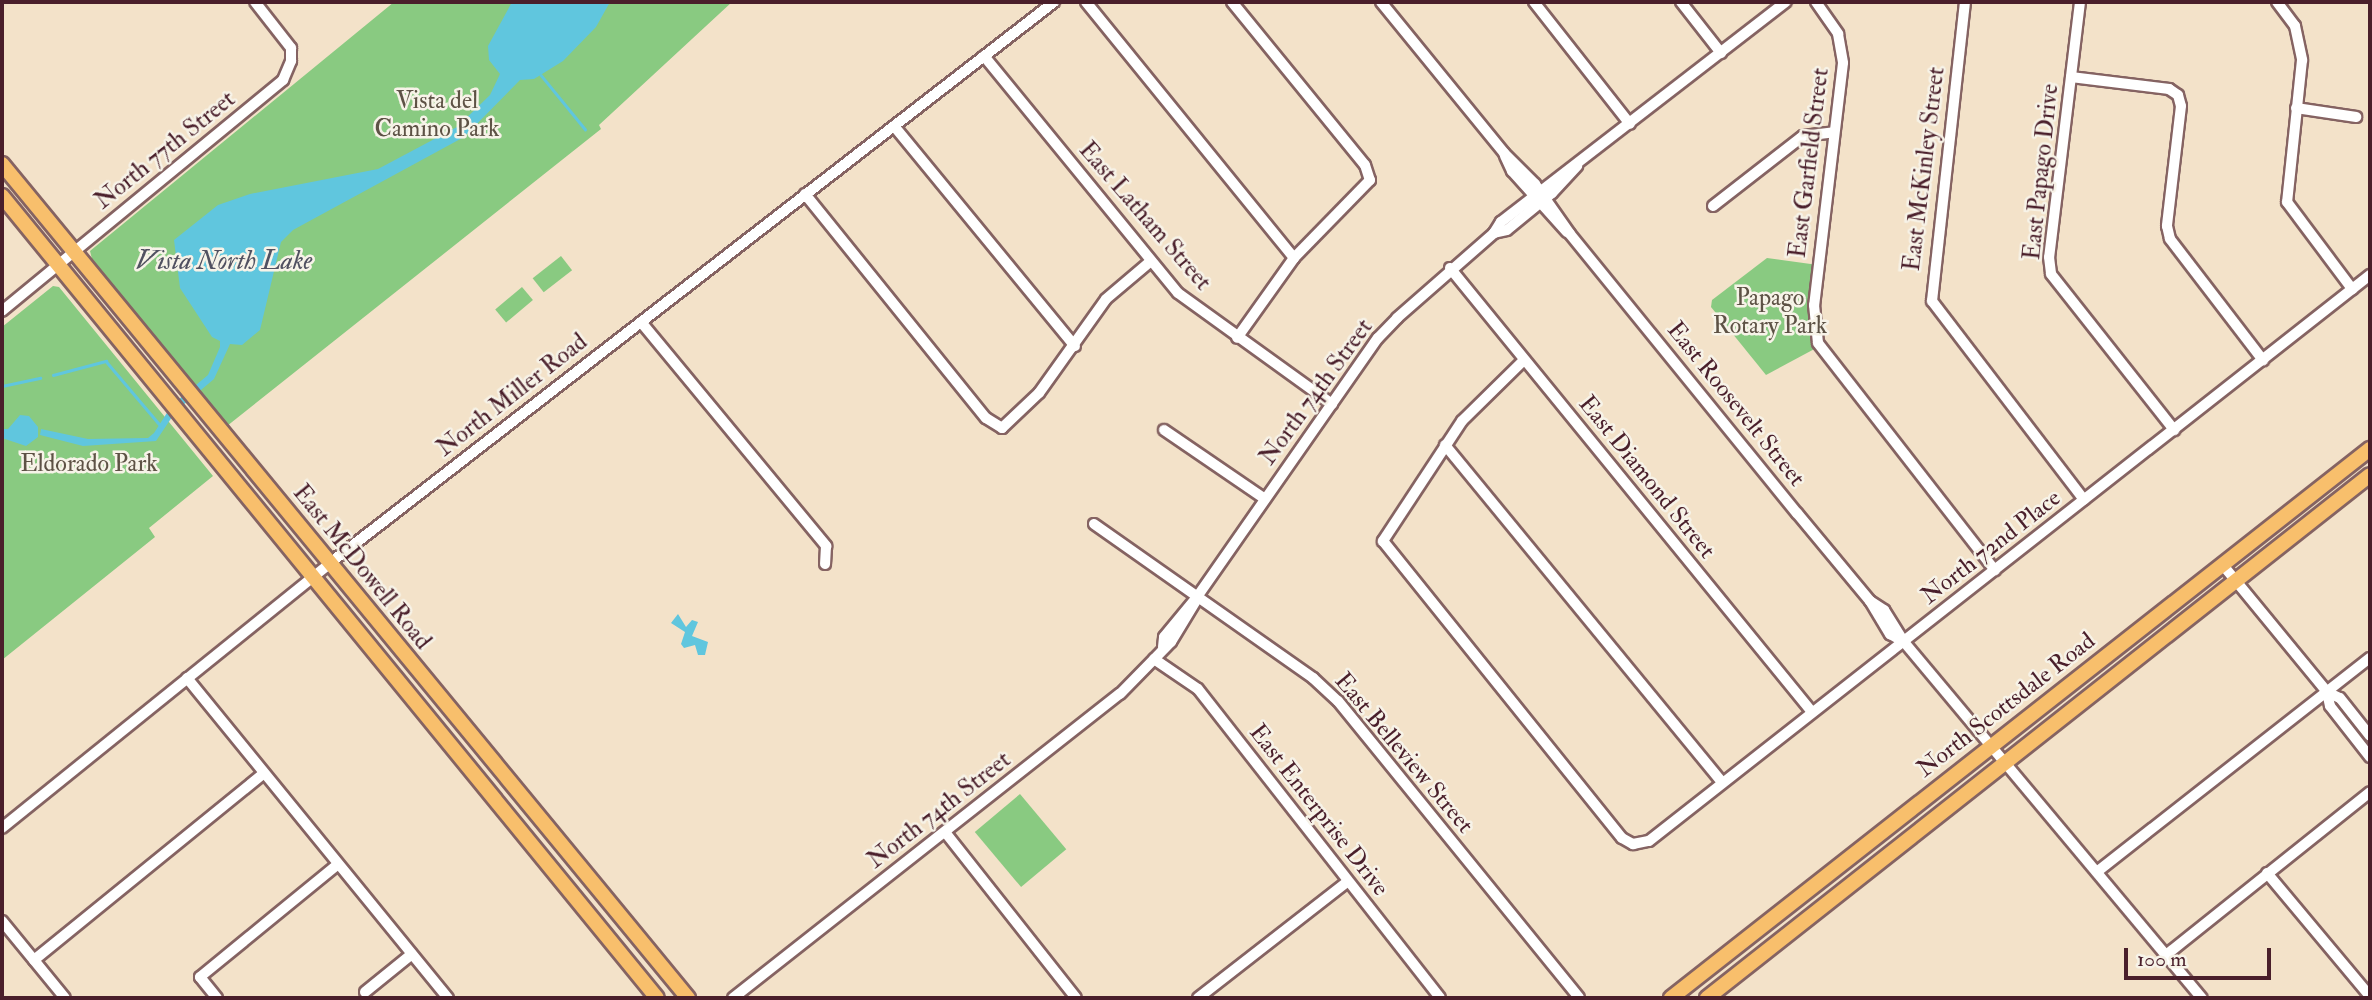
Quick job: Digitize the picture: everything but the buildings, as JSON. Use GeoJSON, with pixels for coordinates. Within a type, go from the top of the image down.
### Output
{"type":"FeatureCollection","features":[{"type":"Feature","properties":{"kind":"main road","name":"East McDowell Road"},"geometry":{"type":"LineString","coordinates":[[2,164],[688,998]]}},
{"type":"Feature","properties":{"kind":"main road","name":"East McDowell Road"},"geometry":{"type":"LineString","coordinates":[[2,196],[657,998]]}},
{"type":"Feature","properties":{"kind":"main road","name":"North Scottsdale Road"},"geometry":{"type":"LineString","coordinates":[[1671,998],[2370,449]]}},
{"type":"Feature","properties":{"kind":"main road","name":"North Scottsdale Road"},"geometry":{"type":"LineString","coordinates":[[1707,998],[2370,475]]}},
{"type":"Feature","properties":{"kind":"street","name":"North 77th Street"},"geometry":{"type":"LineString","coordinates":[[2,311],[283,80],[291,61],[291,48],[256,2]]}},
{"type":"Feature","properties":{"kind":"street","name":"North Miller Road"},"geometry":{"type":"LineString","coordinates":[[2,828],[330,563],[1054,2]]}},
{"type":"Feature","properties":{"kind":"street"},"geometry":{"type":"LineString","coordinates":[[1086,2],[1294,258]]}},
{"type":"Feature","properties":{"kind":"street"},"geometry":{"type":"LineString","coordinates":[[1232,2],[1365,165],[1370,180],[1363,192],[1294,258],[1237,338]]}},
{"type":"Feature","properties":{"kind":"street","name":"East Roosevelt Street"},"geometry":{"type":"LineString","coordinates":[[1381,2],[1870,601],[1890,634],[1904,642],[2202,998]]}},
{"type":"Feature","properties":{"kind":"street"},"geometry":{"type":"LineString","coordinates":[[1534,2],[1630,124]]}},
{"type":"Feature","properties":{"kind":"street"},"geometry":{"type":"LineString","coordinates":[[1681,2],[1721,53]]}},
{"type":"Feature","properties":{"kind":"street","name":"North 74th Street"},"geometry":{"type":"LineString","coordinates":[[733,998],[1112,701],[1163,647],[1171,642],[1192,614],[1197,597],[1378,338],[1450,268],[1786,2]]}},
{"type":"Feature","properties":{"kind":"street","name":"East Garfield Street"},"geometry":{"type":"LineString","coordinates":[[1816,2],[1838,34],[1842,48],[1814,305],[1818,343],[1995,570]]}},
{"type":"Feature","properties":{"kind":"street","name":"East McKinley Street"},"geometry":{"type":"LineString","coordinates":[[1965,2],[1932,301],[2084,500]]}},
{"type":"Feature","properties":{"kind":"street","name":"East Papago Drive"},"geometry":{"type":"LineString","coordinates":[[2080,2],[2049,257],[2052,274],[2174,430]]}},
{"type":"Feature","properties":{"kind":"street"},"geometry":{"type":"LineString","coordinates":[[2277,2],[2295,26],[2301,44],[2287,202],[2353,289]]}},
{"type":"Feature","properties":{"kind":"street","name":"East Latham Street"},"geometry":{"type":"LineString","coordinates":[[984,56],[1178,293],[1332,404]]}},
{"type":"Feature","properties":{"kind":"street"},"geometry":{"type":"LineString","coordinates":[[2071,77],[2169,89],[2178,95],[2181,106],[2167,226],[2170,239],[2263,360]]}},
{"type":"Feature","properties":{"kind":"street"},"geometry":{"type":"LineString","coordinates":[[2296,108],[2356,117]]}},
{"type":"Feature","properties":{"kind":"street"},"geometry":{"type":"LineString","coordinates":[[894,126],[1075,346]]}},
{"type":"Feature","properties":{"kind":"street"},"geometry":{"type":"LineString","coordinates":[[1713,206],[1803,136],[1834,132]]}},
{"type":"Feature","properties":{"kind":"street"},"geometry":{"type":"LineString","coordinates":[[806,194],[986,418],[1002,428],[1031,403],[1075,346],[1106,299],[1151,261]]}},
{"type":"Feature","properties":{"kind":"street","name":"East Diamond Street"},"geometry":{"type":"LineString","coordinates":[[1450,268],[1812,712]]}},
{"type":"Feature","properties":{"kind":"street","name":"North 72nd Place"},"geometry":{"type":"LineString","coordinates":[[1445,445],[1383,541],[1622,838],[1633,844],[1649,841],[2370,275]]}},
{"type":"Feature","properties":{"kind":"street"},"geometry":{"type":"LineString","coordinates":[[641,321],[826,546],[825,564]]}},
{"type":"Feature","properties":{"kind":"street"},"geometry":{"type":"LineString","coordinates":[[1524,360],[1481,397],[1445,445],[1722,782]]}},
{"type":"Feature","properties":{"kind":"street"},"geometry":{"type":"LineString","coordinates":[[1164,430],[1265,499]]}},
{"type":"Feature","properties":{"kind":"street","name":"East Belleview Street"},"geometry":{"type":"LineString","coordinates":[[1094,524],[1313,678],[1338,701],[1579,998]]}},
{"type":"Feature","properties":{"kind":"street"},"geometry":{"type":"LineString","coordinates":[[2222,565],[2327,692],[2340,698],[2370,736]]}},
{"type":"Feature","properties":{"kind":"street"},"geometry":{"type":"LineString","coordinates":[[2098,871],[2370,658]]}},
{"type":"Feature","properties":{"kind":"street","name":"East Enterprise Drive"},"geometry":{"type":"LineString","coordinates":[[1154,659],[1198,689],[1440,998]]}},
{"type":"Feature","properties":{"kind":"street"},"geometry":{"type":"LineString","coordinates":[[187,678],[449,998]]}},
{"type":"Feature","properties":{"kind":"street"},"geometry":{"type":"LineString","coordinates":[[2327,692],[2330,706],[2370,757]]}},
{"type":"Feature","properties":{"kind":"street"},"geometry":{"type":"LineString","coordinates":[[34,960],[264,773]]}},
{"type":"Feature","properties":{"kind":"street"},"geometry":{"type":"LineString","coordinates":[[2166,955],[2370,792]]}},
{"type":"Feature","properties":{"kind":"street"},"geometry":{"type":"LineString","coordinates":[[945,832],[1076,998]]}},
{"type":"Feature","properties":{"kind":"street"},"geometry":{"type":"LineString","coordinates":[[217,998],[200,977],[338,864]]}},
{"type":"Feature","properties":{"kind":"street"},"geometry":{"type":"LineString","coordinates":[[2267,873],[2370,996]]}},
{"type":"Feature","properties":{"kind":"street"},"geometry":{"type":"LineString","coordinates":[[1198,998],[1347,882]]}},
{"type":"Feature","properties":{"kind":"street"},"geometry":{"type":"LineString","coordinates":[[2,920],[65,998]]}},
{"type":"Feature","properties":{"kind":"street"},"geometry":{"type":"LineString","coordinates":[[365,992],[412,954]]}},
{"type":"Feature","properties":{"kind":"green space","name":"Vista del Camino Park"},"geometry":{"type":"Polygon","coordinates":[[[394,2],[732,2],[599,125],[601,129],[227,426],[92,259],[90,251],[394,2]]]}},
{"type":"Feature","properties":{"kind":"green space"},"geometry":{"type":"Polygon","coordinates":[[[561,256],[572,270],[544,292],[533,278],[561,256]]]}},
{"type":"Feature","properties":{"kind":"green space","name":"Papago Rotary Park"},"geometry":{"type":"Polygon","coordinates":[[[1767,258],[1818,265],[1820,346],[1766,375],[1711,307],[1712,300],[1767,258]]]}},
{"type":"Feature","properties":{"kind":"green space","name":"Eldorado Park"},"geometry":{"type":"Polygon","coordinates":[[[53,286],[59,287],[213,476],[149,528],[155,537],[2,660],[2,327],[53,286]]]}},
{"type":"Feature","properties":{"kind":"green space"},"geometry":{"type":"Polygon","coordinates":[[[522,287],[533,300],[506,323],[495,309],[522,287]]]}},
{"type":"Feature","properties":{"kind":"green space"},"geometry":{"type":"Polygon","coordinates":[[[1020,794],[1066,849],[1021,887],[975,832],[1020,794]]]}},
{"type":"Feature","properties":{"kind":"water","name":"Vista North Lake"},"geometry":{"type":"Polygon","coordinates":[[[512,2],[610,2],[596,27],[563,61],[534,79],[520,80],[464,137],[293,230],[281,242],[260,330],[242,345],[230,344],[214,379],[176,411],[156,441],[83,446],[40,435],[41,429],[88,439],[148,438],[154,433],[172,405],[208,375],[220,347],[220,341],[212,337],[180,288],[174,240],[218,205],[250,194],[378,169],[457,127],[490,95],[500,74],[489,60],[488,46],[512,2]]]}},
{"type":"Feature","properties":{"kind":"water"},"geometry":{"type":"Polygon","coordinates":[[[20,415],[29,416],[38,427],[38,437],[26,446],[2,438],[2,429],[8,429],[20,415]]]}},
{"type":"Feature","properties":{"kind":"water"},"geometry":{"type":"Polygon","coordinates":[[[678,614],[686,627],[692,620],[698,622],[692,636],[708,642],[705,655],[698,655],[695,645],[684,648],[681,644],[685,632],[671,623],[678,614]]]}},
{"type":"Feature","properties":{"kind":"waterway"},"geometry":{"type":"LineString","coordinates":[[541,75],[585,129]]}},
{"type":"Feature","properties":{"kind":"waterway"},"geometry":{"type":"LineString","coordinates":[[53,375],[106,361],[161,426]]}},
{"type":"Feature","properties":{"kind":"waterway"},"geometry":{"type":"LineString","coordinates":[[2,386],[40,378]]}}]}
